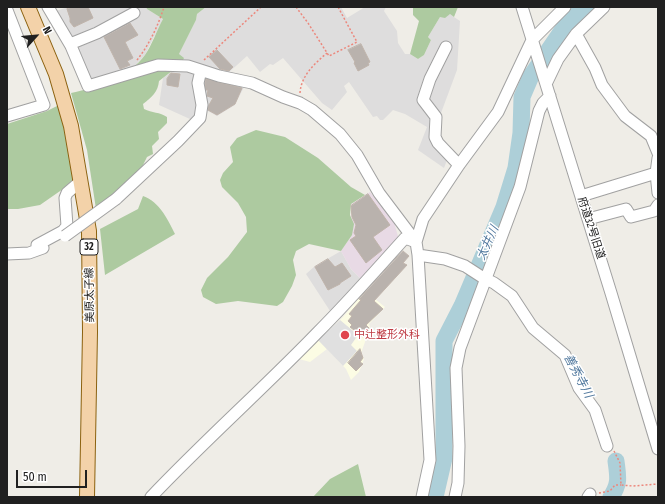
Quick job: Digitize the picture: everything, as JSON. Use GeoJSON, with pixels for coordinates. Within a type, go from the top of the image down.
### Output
{"type":"FeatureCollection","features":[{"type":"Feature","properties":{"kind":"main road","name":"美原太子線"},"geometry":{"type":"LineString","coordinates":[[28,7],[56,74],[72,126],[89,231],[90,332],[87,497]]}},
{"type":"Feature","properties":{"kind":"street"},"geometry":{"type":"LineString","coordinates":[[48,7],[70,44],[88,86],[158,65],[188,66],[219,76],[252,83],[300,103],[312,110],[340,134],[358,155],[379,193],[416,242]]}},
{"type":"Feature","properties":{"kind":"street","name":"府道32号旧道"},"geometry":{"type":"LineString","coordinates":[[522,7],[658,449]]}},
{"type":"Feature","properties":{"kind":"street"},"geometry":{"type":"LineString","coordinates":[[422,497],[430,460],[416,242],[423,219],[459,165],[498,112],[533,45],[565,7]]}},
{"type":"Feature","properties":{"kind":"street"},"geometry":{"type":"LineString","coordinates":[[545,82],[558,59],[576,34],[604,7]]}},
{"type":"Feature","properties":{"kind":"street"},"geometry":{"type":"LineString","coordinates":[[7,10],[44,106],[7,116]]}},
{"type":"Feature","properties":{"kind":"street"},"geometry":{"type":"LineString","coordinates":[[70,44],[97,33],[134,13]]}},
{"type":"Feature","properties":{"kind":"street"},"geometry":{"type":"LineString","coordinates":[[576,34],[595,68],[602,85],[625,116],[651,136],[658,153]]}},
{"type":"Feature","properties":{"kind":"street"},"geometry":{"type":"LineString","coordinates":[[446,47],[430,79],[423,100],[436,117],[435,137],[438,143],[459,165]]}},
{"type":"Feature","properties":{"kind":"street"},"geometry":{"type":"LineString","coordinates":[[7,254],[29,253],[47,246],[65,236],[116,199],[178,141],[200,118],[202,105],[198,83],[201,70]]}},
{"type":"Feature","properties":{"kind":"street"},"geometry":{"type":"LineString","coordinates":[[455,497],[458,483],[459,446],[456,368],[460,348],[484,278],[520,187],[539,111],[542,103],[550,96]]}},
{"type":"Feature","properties":{"kind":"street"},"geometry":{"type":"LineString","coordinates":[[658,158],[656,173],[658,193]]}},
{"type":"Feature","properties":{"kind":"street"},"geometry":{"type":"LineString","coordinates":[[581,196],[656,173]]}},
{"type":"Feature","properties":{"kind":"street"},"geometry":{"type":"LineString","coordinates":[[37,250],[37,245],[63,232],[67,226],[65,198],[67,193],[81,181]]}},
{"type":"Feature","properties":{"kind":"street"},"geometry":{"type":"LineString","coordinates":[[588,219],[626,209],[631,217],[654,211],[658,205]]}},
{"type":"Feature","properties":{"kind":"street"},"geometry":{"type":"LineString","coordinates":[[152,497],[210,437],[318,333],[405,238],[416,242]]}},
{"type":"Feature","properties":{"kind":"street"},"geometry":{"type":"LineString","coordinates":[[418,255],[445,259],[465,266],[494,283],[512,296],[533,328],[565,355],[579,388],[595,410],[607,446]]}},
{"type":"Feature","properties":{"kind":"path"},"geometry":{"type":"LineString","coordinates":[[137,60],[144,51],[160,20],[164,7]]}},
{"type":"Feature","properties":{"kind":"path"},"geometry":{"type":"LineString","coordinates":[[201,70],[203,61],[261,7]]}},
{"type":"Feature","properties":{"kind":"path"},"geometry":{"type":"LineString","coordinates":[[296,7],[329,56],[357,42],[338,7]]}},
{"type":"Feature","properties":{"kind":"path"},"geometry":{"type":"LineString","coordinates":[[300,103],[301,85],[303,80],[309,70],[327,53]]}},
{"type":"Feature","properties":{"kind":"path"},"geometry":{"type":"LineString","coordinates":[[607,446],[616,452],[620,463],[621,485]]}},
{"type":"Feature","properties":{"kind":"path"},"geometry":{"type":"LineString","coordinates":[[589,496],[610,491],[615,485],[633,486],[658,484]]}},
{"type":"Feature","properties":{"kind":"shaded area"},"geometry":{"type":"Polygon","coordinates":[[[68,7],[146,7],[163,19],[145,55],[131,70],[89,83],[56,11],[68,7]]]}},
{"type":"Feature","properties":{"kind":"shaded area"},"geometry":{"type":"Polygon","coordinates":[[[206,7],[341,7],[347,18],[365,7],[386,7],[384,11],[397,31],[398,43],[405,54],[410,54],[418,59],[424,55],[431,40],[428,37],[440,17],[450,14],[460,21],[457,70],[441,113],[433,118],[447,160],[444,168],[418,150],[427,127],[405,114],[393,110],[383,120],[380,120],[377,116],[373,117],[349,82],[344,86],[347,92],[332,110],[322,103],[283,58],[273,65],[270,64],[260,72],[247,56],[226,75],[234,83],[244,87],[235,105],[217,116],[204,109],[201,124],[159,105],[163,78],[181,64],[179,54],[196,20],[197,14],[206,7]]]}},
{"type":"Feature","properties":{"kind":"shaded area"},"geometry":{"type":"Polygon","coordinates":[[[370,192],[394,222],[399,240],[363,281],[351,269],[341,251],[352,235],[351,204],[370,192]]]}},
{"type":"Feature","properties":{"kind":"shaded area"},"geometry":{"type":"Polygon","coordinates":[[[341,251],[351,269],[363,281],[332,314],[306,274],[315,266],[341,251]]]}},
{"type":"Feature","properties":{"kind":"shaded area","name":"中辻整形外科"},"geometry":{"type":"Polygon","coordinates":[[[365,291],[385,307],[369,324],[370,327],[361,353],[364,359],[359,372],[351,380],[346,369],[327,349],[310,362],[299,359],[343,317],[365,291]]]}},
{"type":"Feature","properties":{"kind":"shaded area"},"geometry":{"type":"Polygon","coordinates":[[[340,320],[358,335],[351,345],[357,351],[343,366],[318,340],[340,320]]]}},
{"type":"Feature","properties":{"kind":"green space"},"geometry":{"type":"Polygon","coordinates":[[[146,7],[206,7],[197,14],[196,20],[179,54],[184,58],[181,64],[159,81],[154,94],[143,104],[144,109],[167,117],[167,123],[158,132],[159,139],[152,146],[153,154],[147,157],[142,167],[127,182],[96,209],[87,150],[71,93],[91,88],[112,80],[131,69],[139,62],[148,51],[163,19],[146,7]]]}},
{"type":"Feature","properties":{"kind":"green space"},"geometry":{"type":"Polygon","coordinates":[[[413,7],[458,7],[454,17],[450,14],[445,18],[440,17],[428,37],[431,40],[424,55],[418,59],[410,54],[419,21],[413,15],[413,7]]]}},
{"type":"Feature","properties":{"kind":"green space"},"geometry":{"type":"Polygon","coordinates":[[[61,104],[72,153],[73,182],[40,205],[18,209],[7,209],[7,124],[47,111],[61,104]]]}},
{"type":"Feature","properties":{"kind":"green space"},"geometry":{"type":"Polygon","coordinates":[[[256,130],[285,137],[318,158],[351,187],[365,195],[351,204],[350,215],[354,224],[352,235],[341,251],[309,244],[296,251],[293,260],[296,275],[283,302],[277,306],[238,301],[216,304],[203,297],[201,290],[207,278],[228,257],[247,232],[246,217],[238,203],[222,187],[220,180],[223,173],[233,162],[230,147],[237,138],[256,130]]]}},
{"type":"Feature","properties":{"kind":"green space"},"geometry":{"type":"Polygon","coordinates":[[[143,196],[154,202],[159,207],[175,234],[105,275],[100,229],[138,209],[143,196]]]}},
{"type":"Feature","properties":{"kind":"green space"},"geometry":{"type":"Polygon","coordinates":[[[358,464],[366,497],[313,497],[330,479],[358,464]]]}},
{"type":"Feature","properties":{"kind":"building"},"geometry":{"type":"Polygon","coordinates":[[[73,7],[88,7],[93,18],[74,27],[70,22],[67,9],[73,7]]]}},
{"type":"Feature","properties":{"kind":"building"},"geometry":{"type":"Polygon","coordinates":[[[130,23],[138,35],[125,42],[133,58],[127,61],[130,65],[120,69],[104,37],[130,23]]]}},
{"type":"Feature","properties":{"kind":"building"},"geometry":{"type":"Polygon","coordinates":[[[361,44],[370,62],[368,63],[369,65],[358,71],[348,50],[361,44]]]}},
{"type":"Feature","properties":{"kind":"building"},"geometry":{"type":"Polygon","coordinates":[[[217,50],[233,67],[229,71],[220,69],[209,57],[217,50]]]}},
{"type":"Feature","properties":{"kind":"building"},"geometry":{"type":"Polygon","coordinates":[[[171,73],[180,74],[178,87],[167,85],[167,79],[171,73]]]}},
{"type":"Feature","properties":{"kind":"building"},"geometry":{"type":"Polygon","coordinates":[[[206,79],[242,88],[235,104],[217,115],[208,110],[213,98],[207,96],[208,90],[206,90],[206,79]]]}},
{"type":"Feature","properties":{"kind":"building"},"geometry":{"type":"Polygon","coordinates":[[[368,194],[390,225],[373,237],[382,250],[366,263],[350,240],[356,236],[354,233],[356,225],[352,217],[351,206],[368,194]]]}},
{"type":"Feature","properties":{"kind":"building"},"geometry":{"type":"Polygon","coordinates":[[[403,251],[409,256],[403,263],[407,265],[374,301],[383,309],[366,325],[369,328],[363,337],[350,327],[352,325],[348,321],[352,316],[349,314],[361,300],[359,299],[403,251]]]}},
{"type":"Feature","properties":{"kind":"building"},"geometry":{"type":"Polygon","coordinates":[[[328,259],[335,267],[342,263],[351,276],[328,290],[315,267],[328,259]]]}},
{"type":"Feature","properties":{"kind":"building"},"geometry":{"type":"Polygon","coordinates":[[[360,349],[363,358],[360,362],[363,364],[356,371],[348,363],[360,349]]]}},
{"type":"Feature","properties":{"kind":"waterway","name":"太井川"},"geometry":{"type":"LineString","coordinates":[[435,497],[444,458],[444,341],[462,306],[504,207],[516,168],[521,133],[522,97],[531,76],[568,22],[586,7]]}},
{"type":"Feature","properties":{"kind":"waterway","name":"善秀寺川"},"geometry":{"type":"LineString","coordinates":[[611,497],[618,480],[616,461]]}},
{"type":"Feature","properties":{"kind":"place","name":"中辻整形外科"},"geometry":{"type":"Point","coordinates":[345,335]}}]}
